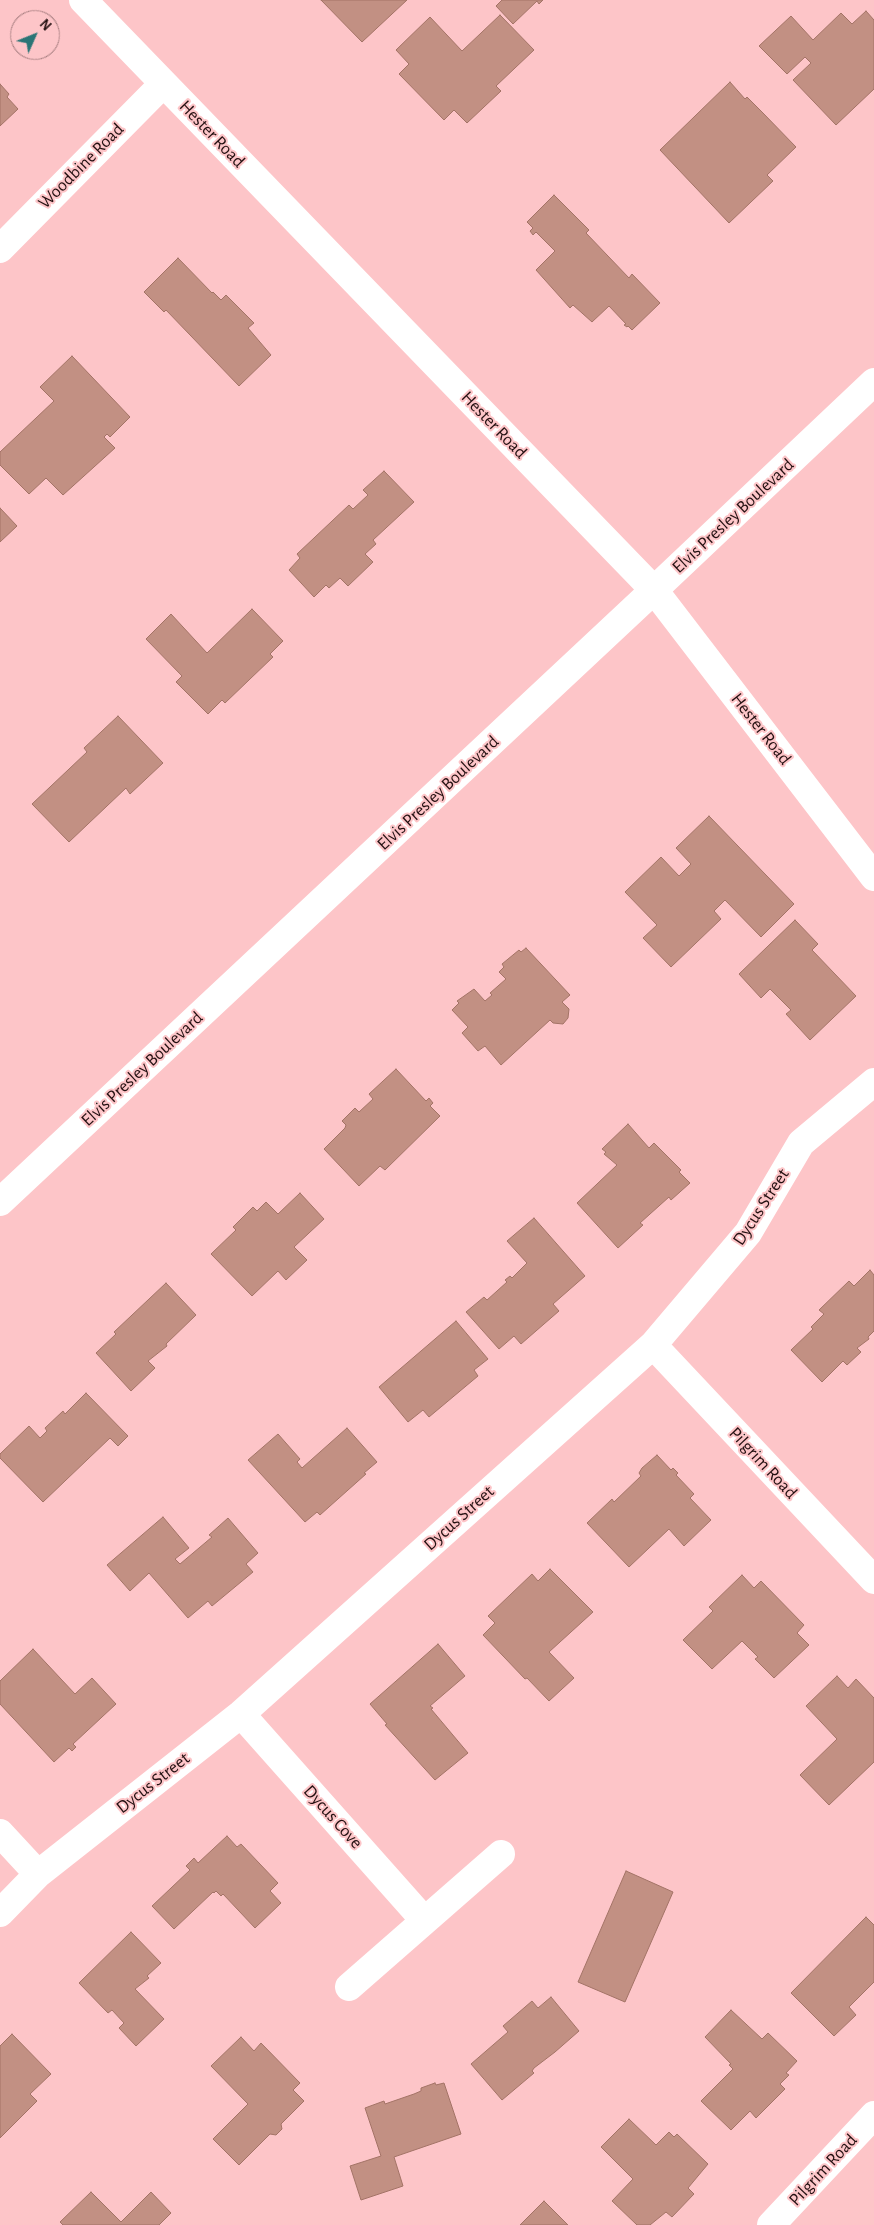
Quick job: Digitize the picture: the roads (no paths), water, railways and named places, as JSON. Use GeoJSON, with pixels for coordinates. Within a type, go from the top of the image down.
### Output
{"type":"FeatureCollection","features":[{"type":"Feature","properties":{"kind":"street","name":"Hester Road"},"geometry":{"type":"LineString","coordinates":[[83,0],[654,590],[874,877]]}},
{"type":"Feature","properties":{"kind":"street","name":"Woodbine Road"},"geometry":{"type":"LineString","coordinates":[[0,249],[163,84]]}},
{"type":"Feature","properties":{"kind":"street","name":"Elvis Presley Boulevard"},"geometry":{"type":"LineString","coordinates":[[0,1202],[874,382]]}},
{"type":"Feature","properties":{"kind":"street","name":"Dycus Street"},"geometry":{"type":"LineString","coordinates":[[0,1912],[38,1874],[241,1714],[653,1345],[748,1233],[802,1144],[874,1082]]}},
{"type":"Feature","properties":{"kind":"street","name":"Pilgrim Road"},"geometry":{"type":"LineString","coordinates":[[653,1345],[874,1580]]}},
{"type":"Feature","properties":{"kind":"street","name":"Dycus Cove"},"geometry":{"type":"LineString","coordinates":[[241,1714],[424,1920]]}},
{"type":"Feature","properties":{"kind":"street"},"geometry":{"type":"LineString","coordinates":[[0,1833],[38,1874]]}},
{"type":"Feature","properties":{"kind":"street"},"geometry":{"type":"LineString","coordinates":[[349,1987],[501,1854]]}},
{"type":"Feature","properties":{"kind":"street","name":"Pilgrim Road"},"geometry":{"type":"LineString","coordinates":[[771,2225],[874,2114]]}}]}
